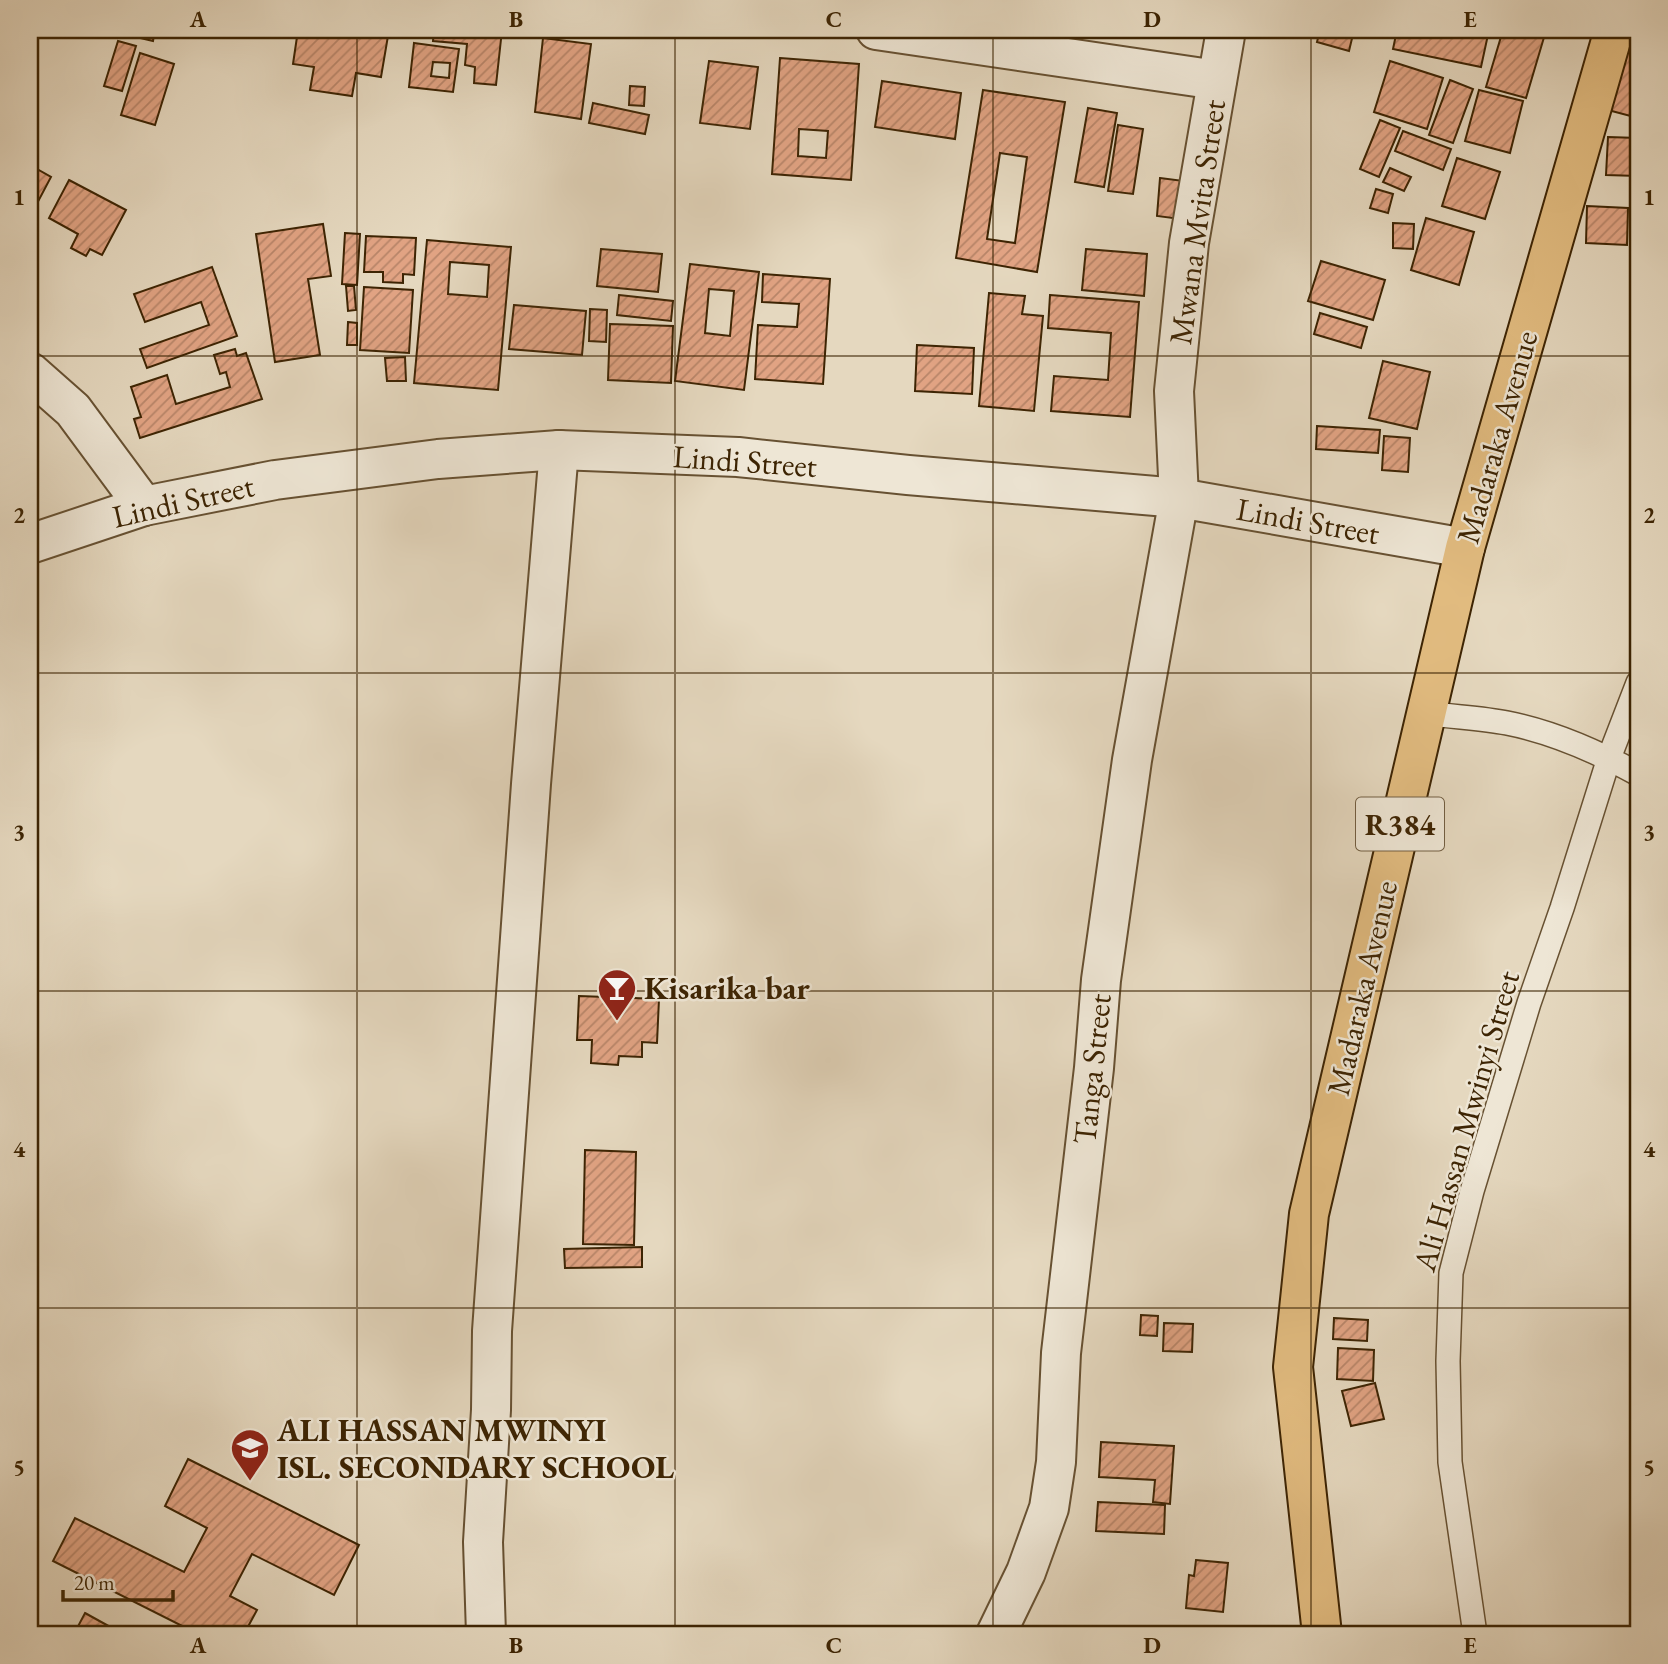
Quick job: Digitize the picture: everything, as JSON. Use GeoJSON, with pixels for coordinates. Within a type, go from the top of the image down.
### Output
{"type":"FeatureCollection","features":[{"type":"Feature","properties":{"kind":"main road","name":"Madaraka Avenue"},"geometry":{"type":"LineString","coordinates":[[1322,1634],[1293,1367],[1309,1214],[1465,548],[1614,30]]}},
{"type":"Feature","properties":{"kind":"street","name":"Mwana Mvita Street"},"geometry":{"type":"LineString","coordinates":[[876,30],[1217,80],[1189,243],[1174,391],[1178,498]]}},
{"type":"Feature","properties":{"kind":"street"},"geometry":{"type":"LineString","coordinates":[[1217,80],[1226,30]]}},
{"type":"Feature","properties":{"kind":"street"},"geometry":{"type":"LineString","coordinates":[[30,372],[73,410],[144,506]]}},
{"type":"Feature","properties":{"kind":"street"},"geometry":{"type":"LineString","coordinates":[[486,1634],[483,1542],[491,1410],[492,1331],[530,798],[559,450]]}},
{"type":"Feature","properties":{"kind":"street","name":"Lindi Street"},"geometry":{"type":"LineString","coordinates":[[30,544],[144,506],[289,479],[438,458],[559,450],[738,457],[908,475],[1178,498],[1465,548]]}},
{"type":"Feature","properties":{"kind":"street","name":"Tanga Street"},"geometry":{"type":"LineString","coordinates":[[996,1634],[1026,1572],[1049,1508],[1056,1462],[1061,1353],[1094,1069],[1101,981],[1132,760],[1178,498]]}},
{"type":"Feature","properties":{"kind":"lane","name":"Ali Hassan Mwinyi Street"},"geometry":{"type":"LineString","coordinates":[[1475,1634],[1450,1462],[1448,1361],[1451,1273],[1472,1191],[1529,1003],[1609,758],[1638,683]]}},
{"type":"Feature","properties":{"kind":"lane"},"geometry":{"type":"LineString","coordinates":[[1426,713],[1508,723],[1559,738],[1609,758],[1638,774]]}},
{"type":"Feature","properties":{"kind":"building"},"geometry":{"type":"Polygon","coordinates":[[[155,30],[153,41],[115,32],[155,30]]]}},
{"type":"Feature","properties":{"kind":"building"},"geometry":{"type":"Polygon","coordinates":[[[298,30],[389,30],[381,77],[356,73],[352,96],[310,90],[314,67],[293,64],[298,30]]]}},
{"type":"Feature","properties":{"kind":"building"},"geometry":{"type":"Polygon","coordinates":[[[434,30],[502,30],[496,85],[474,83],[475,67],[465,65],[467,44],[433,41],[434,30]]]}},
{"type":"Feature","properties":{"kind":"building"},"geometry":{"type":"Polygon","coordinates":[[[1320,30],[1354,30],[1349,51],[1317,42],[1320,30]]]}},
{"type":"Feature","properties":{"kind":"building"},"geometry":{"type":"Polygon","coordinates":[[[1397,30],[1489,30],[1481,67],[1393,49],[1397,30]]]}},
{"type":"Feature","properties":{"kind":"building"},"geometry":{"type":"Polygon","coordinates":[[[1503,30],[1532,30],[1545,34],[1526,98],[1486,87],[1503,30]]]}},
{"type":"Feature","properties":{"kind":"building"},"geometry":{"type":"Polygon","coordinates":[[[543,38],[591,44],[581,119],[535,112],[543,38]]]}},
{"type":"Feature","properties":{"kind":"building"},"geometry":{"type":"Polygon","coordinates":[[[118,41],[136,46],[122,91],[104,86],[118,41]]]}},
{"type":"Feature","properties":{"kind":"building"},"geometry":{"type":"Polygon","coordinates":[[[414,43],[459,49],[453,92],[409,87],[414,43]],[[433,62],[431,76],[449,78],[450,63],[433,62]]]}},
{"type":"Feature","properties":{"kind":"building"},"geometry":{"type":"Polygon","coordinates":[[[1625,47],[1638,50],[1638,118],[1608,110],[1625,47]]]}},
{"type":"Feature","properties":{"kind":"building"},"geometry":{"type":"Polygon","coordinates":[[[140,53],[174,64],[155,125],[121,115],[140,53]]]}},
{"type":"Feature","properties":{"kind":"building"},"geometry":{"type":"Polygon","coordinates":[[[780,58],[859,64],[851,180],[772,174],[780,58]],[[799,129],[798,156],[826,158],[828,131],[799,129]]]}},
{"type":"Feature","properties":{"kind":"building"},"geometry":{"type":"Polygon","coordinates":[[[709,61],[758,67],[750,129],[700,123],[709,61]]]}},
{"type":"Feature","properties":{"kind":"building"},"geometry":{"type":"Polygon","coordinates":[[[1390,61],[1443,78],[1427,129],[1374,112],[1390,61]]]}},
{"type":"Feature","properties":{"kind":"building"},"geometry":{"type":"Polygon","coordinates":[[[1450,80],[1473,89],[1453,143],[1429,135],[1450,80]]]}},
{"type":"Feature","properties":{"kind":"building"},"geometry":{"type":"Polygon","coordinates":[[[882,81],[961,93],[955,139],[875,127],[882,81]]]}},
{"type":"Feature","properties":{"kind":"building"},"geometry":{"type":"Polygon","coordinates":[[[630,86],[645,87],[644,106],[629,105],[630,86]]]}},
{"type":"Feature","properties":{"kind":"building"},"geometry":{"type":"Polygon","coordinates":[[[983,90],[1065,102],[1037,272],[956,258],[983,90]],[[1000,153],[987,239],[1015,243],[1027,157],[1000,153]]]}},
{"type":"Feature","properties":{"kind":"building"},"geometry":{"type":"Polygon","coordinates":[[[1479,90],[1523,101],[1510,153],[1465,141],[1479,90]]]}},
{"type":"Feature","properties":{"kind":"building"},"geometry":{"type":"Polygon","coordinates":[[[593,103],[649,115],[645,134],[589,123],[593,103]]]}},
{"type":"Feature","properties":{"kind":"building"},"geometry":{"type":"Polygon","coordinates":[[[1088,108],[1117,113],[1104,187],[1075,182],[1088,108]]]}},
{"type":"Feature","properties":{"kind":"building"},"geometry":{"type":"Polygon","coordinates":[[[1380,120],[1400,128],[1379,177],[1360,169],[1380,120]]]}},
{"type":"Feature","properties":{"kind":"building"},"geometry":{"type":"Polygon","coordinates":[[[1118,125],[1143,129],[1133,194],[1108,191],[1118,125]]]}},
{"type":"Feature","properties":{"kind":"building"},"geometry":{"type":"Polygon","coordinates":[[[1403,131],[1451,149],[1443,170],[1395,151],[1403,131]]]}},
{"type":"Feature","properties":{"kind":"building"},"geometry":{"type":"Polygon","coordinates":[[[1608,137],[1638,138],[1638,176],[1606,175],[1608,137]]]}},
{"type":"Feature","properties":{"kind":"building"},"geometry":{"type":"Polygon","coordinates":[[[1457,158],[1500,172],[1485,219],[1442,206],[1457,158]]]}},
{"type":"Feature","properties":{"kind":"building"},"geometry":{"type":"Polygon","coordinates":[[[30,165],[51,177],[32,213],[30,212],[30,165]]]}},
{"type":"Feature","properties":{"kind":"building"},"geometry":{"type":"Polygon","coordinates":[[[1390,168],[1411,177],[1404,191],[1383,182],[1390,168]]]}},
{"type":"Feature","properties":{"kind":"building"},"geometry":{"type":"Polygon","coordinates":[[[1160,178],[1184,181],[1180,219],[1157,216],[1160,178]]]}},
{"type":"Feature","properties":{"kind":"building"},"geometry":{"type":"Polygon","coordinates":[[[69,180],[126,210],[102,255],[90,249],[86,256],[71,248],[78,234],[49,218],[69,180]]]}},
{"type":"Feature","properties":{"kind":"building"},"geometry":{"type":"Polygon","coordinates":[[[1376,189],[1393,194],[1388,213],[1370,208],[1376,189]]]}},
{"type":"Feature","properties":{"kind":"building"},"geometry":{"type":"Polygon","coordinates":[[[1587,206],[1628,208],[1627,245],[1586,243],[1587,206]]]}},
{"type":"Feature","properties":{"kind":"building"},"geometry":{"type":"Polygon","coordinates":[[[1426,218],[1474,232],[1459,285],[1411,270],[1426,218]]]}},
{"type":"Feature","properties":{"kind":"building"},"geometry":{"type":"Polygon","coordinates":[[[1393,223],[1414,224],[1413,249],[1393,248],[1393,223]]]}},
{"type":"Feature","properties":{"kind":"building"},"geometry":{"type":"Polygon","coordinates":[[[323,224],[331,276],[308,279],[320,355],[275,362],[256,234],[323,224]]]}},
{"type":"Feature","properties":{"kind":"building"},"geometry":{"type":"Polygon","coordinates":[[[345,233],[360,234],[357,285],[342,284],[345,233]]]}},
{"type":"Feature","properties":{"kind":"building"},"geometry":{"type":"Polygon","coordinates":[[[366,236],[416,238],[414,275],[403,274],[403,283],[383,282],[383,272],[364,272],[366,236]]]}},
{"type":"Feature","properties":{"kind":"building"},"geometry":{"type":"Polygon","coordinates":[[[427,240],[511,247],[498,390],[414,383],[427,240]],[[450,262],[448,294],[487,297],[489,265],[450,262]]]}},
{"type":"Feature","properties":{"kind":"building"},"geometry":{"type":"Polygon","coordinates":[[[601,249],[662,254],[658,292],[597,286],[601,249]]]}},
{"type":"Feature","properties":{"kind":"building"},"geometry":{"type":"Polygon","coordinates":[[[1086,249],[1147,254],[1144,296],[1082,290],[1086,249]]]}},
{"type":"Feature","properties":{"kind":"building"},"geometry":{"type":"Polygon","coordinates":[[[1321,261],[1385,280],[1373,320],[1308,301],[1321,261]]]}},
{"type":"Feature","properties":{"kind":"building"},"geometry":{"type":"Polygon","coordinates":[[[690,264],[759,272],[744,390],[675,381],[690,264]],[[709,289],[705,333],[730,336],[734,291],[709,289]]]}},
{"type":"Feature","properties":{"kind":"building"},"geometry":{"type":"Polygon","coordinates":[[[212,267],[237,336],[147,368],[140,349],[209,325],[201,302],[145,322],[134,294],[212,267]]]}},
{"type":"Feature","properties":{"kind":"building"},"geometry":{"type":"Polygon","coordinates":[[[763,274],[830,279],[823,384],[755,379],[758,325],[797,327],[799,304],[762,302],[763,274]]]}},
{"type":"Feature","properties":{"kind":"building"},"geometry":{"type":"Polygon","coordinates":[[[346,286],[354,286],[356,310],[348,311],[346,286]]]}},
{"type":"Feature","properties":{"kind":"building"},"geometry":{"type":"Polygon","coordinates":[[[364,287],[413,290],[409,353],[360,350],[364,287]]]}},
{"type":"Feature","properties":{"kind":"building"},"geometry":{"type":"Polygon","coordinates":[[[989,293],[1025,296],[1022,314],[1043,316],[1034,411],[979,406],[989,293]]]}},
{"type":"Feature","properties":{"kind":"building"},"geometry":{"type":"Polygon","coordinates":[[[619,295],[673,301],[671,321],[617,315],[619,295]]]}},
{"type":"Feature","properties":{"kind":"building"},"geometry":{"type":"Polygon","coordinates":[[[1050,295],[1139,302],[1130,417],[1051,411],[1054,376],[1108,380],[1111,333],[1048,328],[1050,295]]]}},
{"type":"Feature","properties":{"kind":"building"},"geometry":{"type":"Polygon","coordinates":[[[514,305],[586,311],[582,355],[509,349],[514,305]]]}},
{"type":"Feature","properties":{"kind":"building"},"geometry":{"type":"Polygon","coordinates":[[[590,309],[607,310],[606,342],[589,341],[590,309]]]}},
{"type":"Feature","properties":{"kind":"building"},"geometry":{"type":"Polygon","coordinates":[[[1320,313],[1367,327],[1361,348],[1314,334],[1320,313]]]}},
{"type":"Feature","properties":{"kind":"building"},"geometry":{"type":"Polygon","coordinates":[[[348,322],[357,323],[357,345],[347,345],[348,322]]]}},
{"type":"Feature","properties":{"kind":"building"},"geometry":{"type":"Polygon","coordinates":[[[610,324],[673,326],[671,383],[608,380],[610,324]]]}},
{"type":"Feature","properties":{"kind":"building"},"geometry":{"type":"Polygon","coordinates":[[[917,345],[974,348],[972,394],[915,391],[917,345]]]}},
{"type":"Feature","properties":{"kind":"building"},"geometry":{"type":"Polygon","coordinates":[[[235,349],[237,356],[246,353],[262,399],[140,438],[134,419],[141,417],[131,387],[167,375],[176,404],[230,387],[226,372],[220,374],[214,355],[235,349]]]}},
{"type":"Feature","properties":{"kind":"building"},"geometry":{"type":"Polygon","coordinates":[[[405,357],[406,381],[387,381],[385,358],[405,357]]]}},
{"type":"Feature","properties":{"kind":"building"},"geometry":{"type":"Polygon","coordinates":[[[1383,361],[1430,372],[1417,429],[1369,418],[1383,361]]]}},
{"type":"Feature","properties":{"kind":"building"},"geometry":{"type":"Polygon","coordinates":[[[1317,426],[1380,430],[1378,453],[1316,449],[1317,426]]]}},
{"type":"Feature","properties":{"kind":"building"},"geometry":{"type":"Polygon","coordinates":[[[1384,436],[1410,438],[1408,472],[1382,470],[1384,436]]]}},
{"type":"Feature","properties":{"kind":"building"},"geometry":{"type":"Polygon","coordinates":[[[579,996],[659,999],[657,1043],[642,1042],[642,1057],[619,1056],[618,1065],[591,1063],[592,1040],[577,1040],[579,996]]]}},
{"type":"Feature","properties":{"kind":"building"},"geometry":{"type":"Polygon","coordinates":[[[585,1150],[636,1152],[634,1245],[583,1244],[585,1150]]]}},
{"type":"Feature","properties":{"kind":"building"},"geometry":{"type":"Polygon","coordinates":[[[642,1247],[642,1267],[565,1268],[564,1249],[642,1247]]]}},
{"type":"Feature","properties":{"kind":"building"},"geometry":{"type":"Polygon","coordinates":[[[1141,1315],[1158,1316],[1157,1336],[1140,1335],[1141,1315]]]}},
{"type":"Feature","properties":{"kind":"building"},"geometry":{"type":"Polygon","coordinates":[[[1334,1318],[1368,1320],[1367,1341],[1333,1339],[1334,1318]]]}},
{"type":"Feature","properties":{"kind":"building"},"geometry":{"type":"Polygon","coordinates":[[[1164,1323],[1193,1324],[1192,1352],[1163,1351],[1164,1323]]]}},
{"type":"Feature","properties":{"kind":"building"},"geometry":{"type":"Polygon","coordinates":[[[1338,1348],[1374,1350],[1373,1381],[1337,1379],[1338,1348]]]}},
{"type":"Feature","properties":{"kind":"building"},"geometry":{"type":"Polygon","coordinates":[[[1375,1383],[1384,1419],[1351,1426],[1342,1391],[1375,1383]]]}},
{"type":"Feature","properties":{"kind":"building"},"geometry":{"type":"Polygon","coordinates":[[[1101,1442],[1174,1446],[1170,1504],[1153,1502],[1155,1480],[1099,1477],[1101,1442]]]}},
{"type":"Feature","properties":{"kind":"building"},"geometry":{"type":"Polygon","coordinates":[[[188,1459],[359,1545],[334,1595],[252,1554],[230,1596],[257,1610],[244,1634],[198,1634],[53,1561],[75,1518],[184,1572],[207,1528],[165,1506],[188,1459]]]}},
{"type":"Feature","properties":{"kind":"building"},"geometry":{"type":"Polygon","coordinates":[[[1098,1502],[1165,1505],[1164,1534],[1096,1531],[1098,1502]]]}},
{"type":"Feature","properties":{"kind":"building"},"geometry":{"type":"Polygon","coordinates":[[[1196,1560],[1228,1563],[1223,1612],[1186,1608],[1189,1575],[1194,1576],[1196,1560]]]}},
{"type":"Feature","properties":{"kind":"building"},"geometry":{"type":"Polygon","coordinates":[[[85,1613],[123,1634],[74,1634],[85,1613]]]}},
{"type":"Feature","properties":{"kind":"place","name":"Kisarika bar"},"geometry":{"type":"Point","coordinates":[617,1022]}},
{"type":"Feature","properties":{"kind":"place","name":"ALI HASSAN MWINYI ISL. SECONDARY SCHOOL"},"geometry":{"type":"Point","coordinates":[250,1482]}}]}
